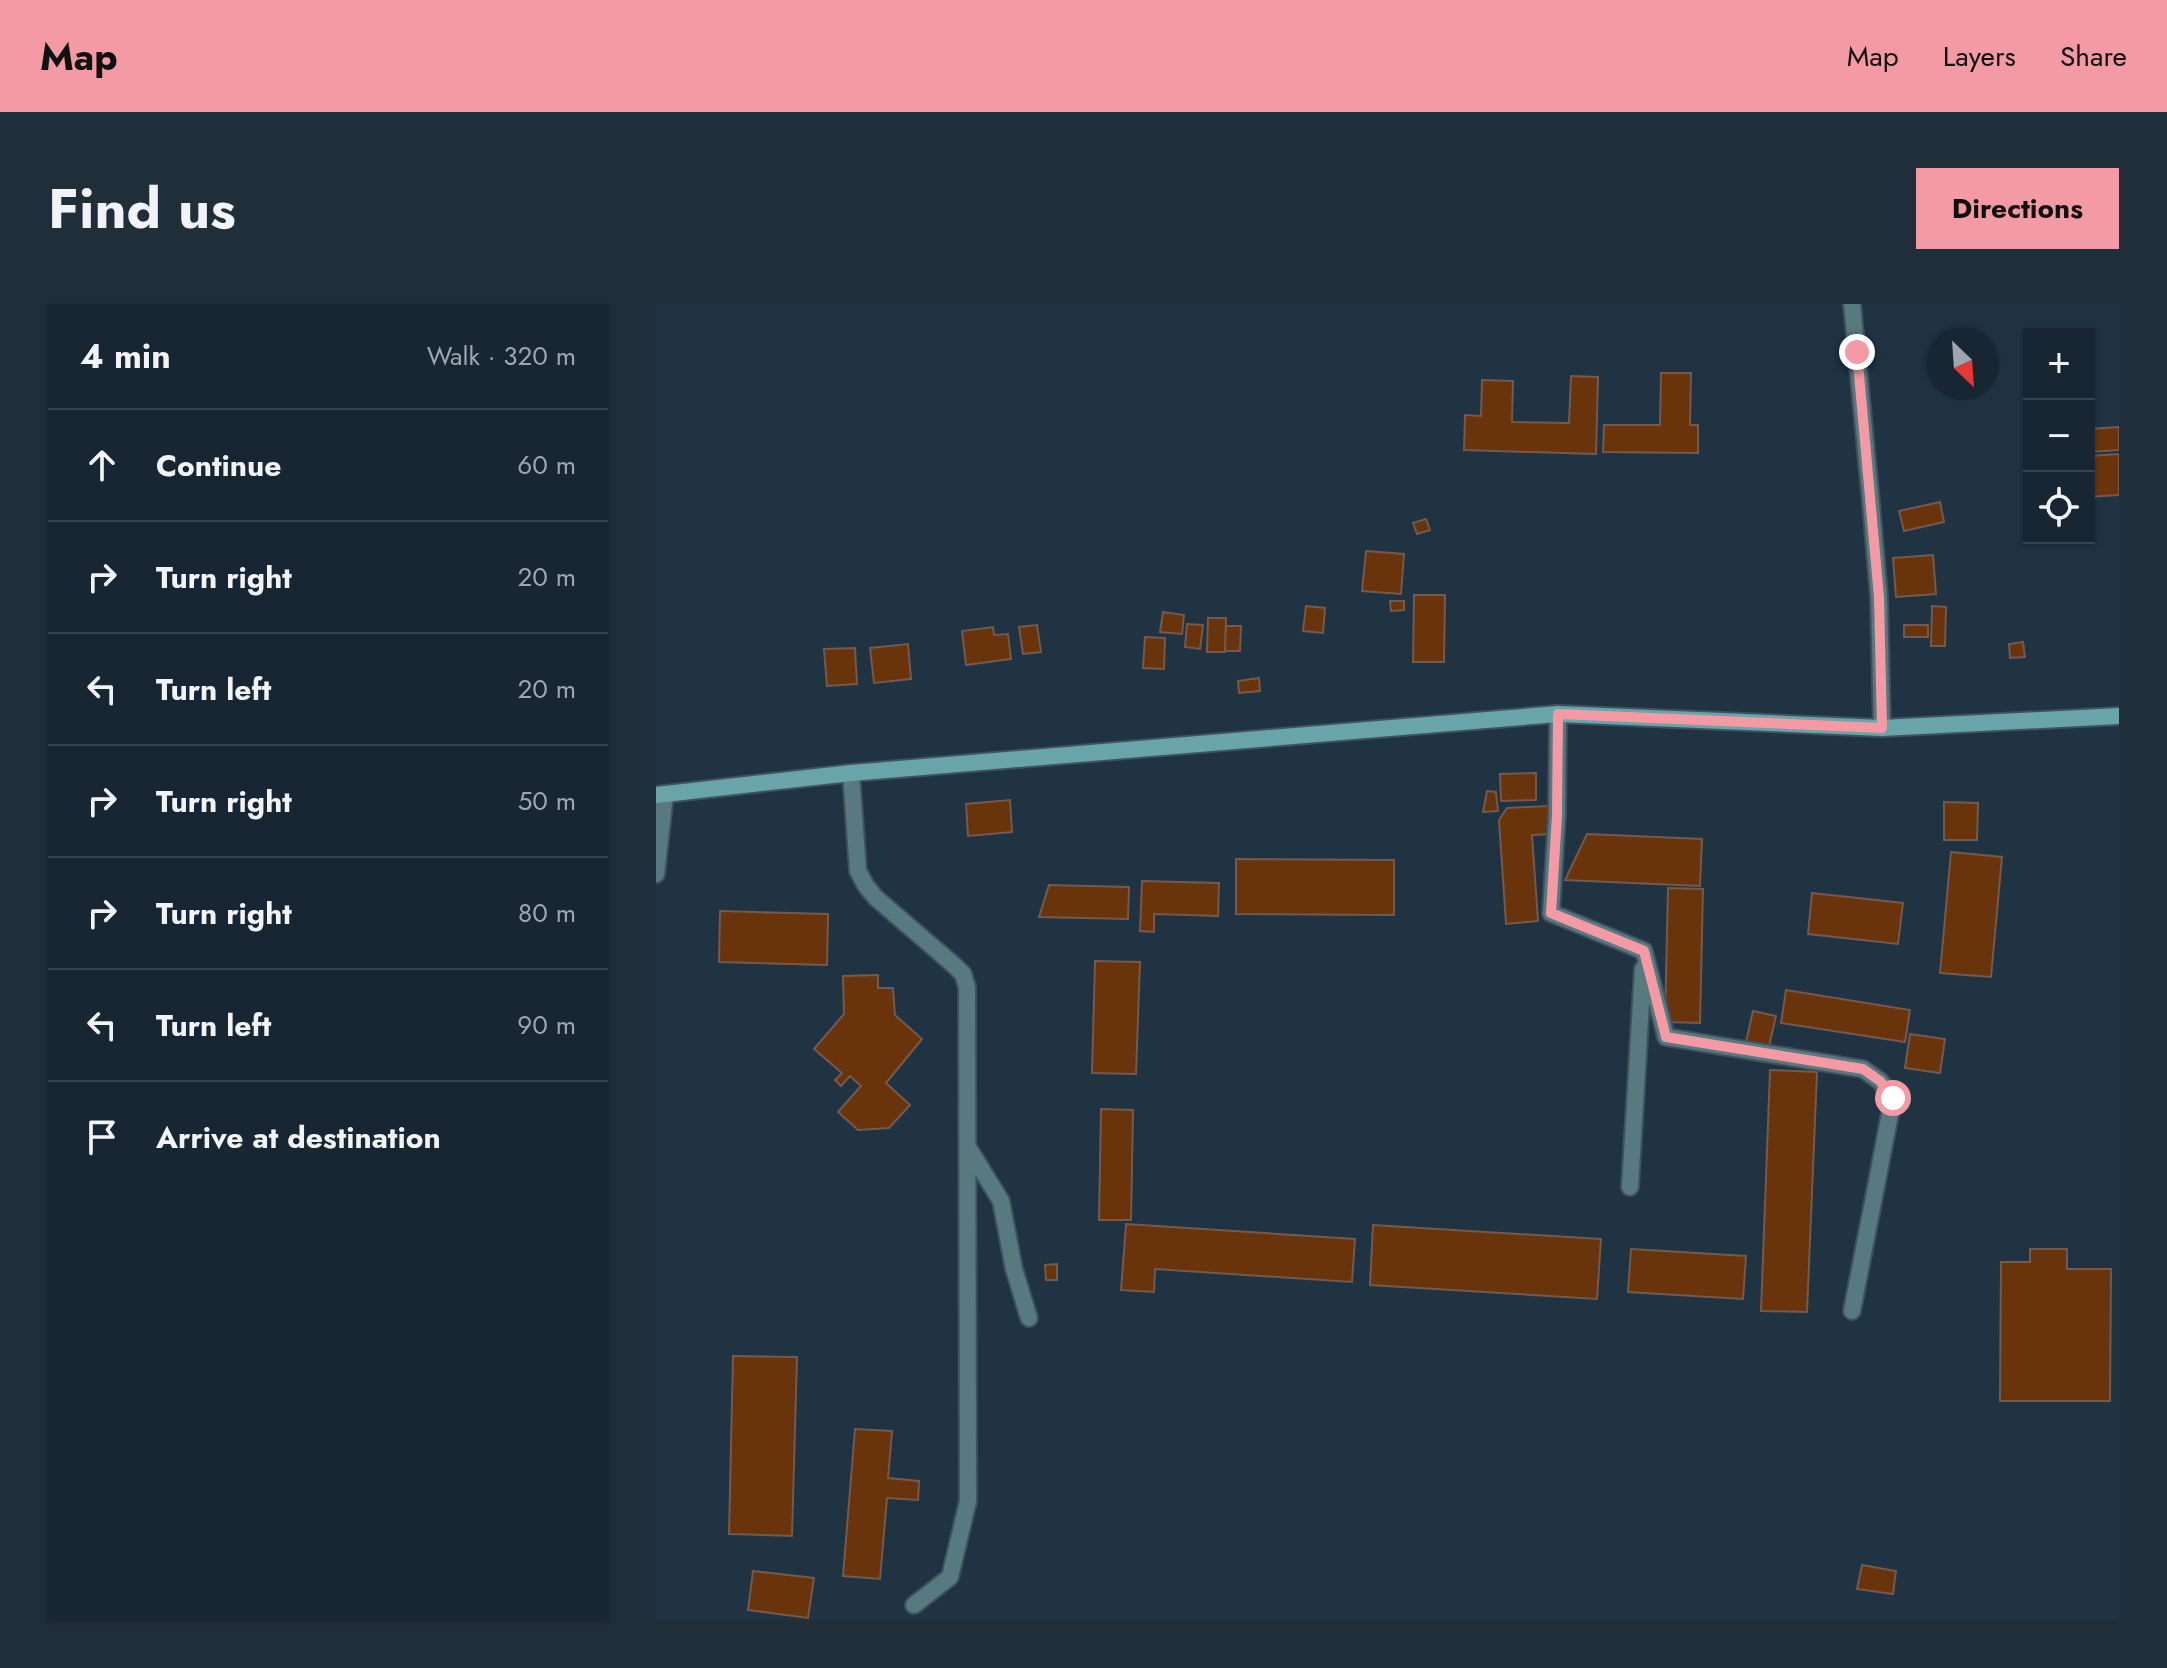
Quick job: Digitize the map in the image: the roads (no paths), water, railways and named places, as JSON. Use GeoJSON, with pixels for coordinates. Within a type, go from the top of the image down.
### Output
{"type":"FeatureCollection","features":[{"type":"Feature","properties":{"kind":"main road"},"geometry":{"type":"LineString","coordinates":[[660,794],[851,773],[1558,714],[1882,728],[2119,716]]}},
{"type":"Feature","properties":{"kind":"street"},"geometry":{"type":"LineString","coordinates":[[1852,304],[1879,597],[1882,728]]}},
{"type":"Feature","properties":{"kind":"street"},"geometry":{"type":"LineString","coordinates":[[1558,714],[1557,815],[1551,913],[1644,951]]}},
{"type":"Feature","properties":{"kind":"street"},"geometry":{"type":"LineString","coordinates":[[851,773],[858,871],[866,886],[955,966],[963,974],[967,987],[968,1501],[950,1577],[914,1605]]}},
{"type":"Feature","properties":{"kind":"street"},"geometry":{"type":"LineString","coordinates":[[656,874],[660,794]]}},
{"type":"Feature","properties":{"kind":"street"},"geometry":{"type":"LineString","coordinates":[[1630,1187],[1644,951]]}},
{"type":"Feature","properties":{"kind":"street"},"geometry":{"type":"LineString","coordinates":[[1644,951],[1666,1037],[1863,1069],[1880,1081],[1893,1098],[1852,1311]]}},
{"type":"Feature","properties":{"kind":"street"},"geometry":{"type":"LineString","coordinates":[[969,1148],[1001,1201],[1014,1269],[1029,1318]]}}]}
